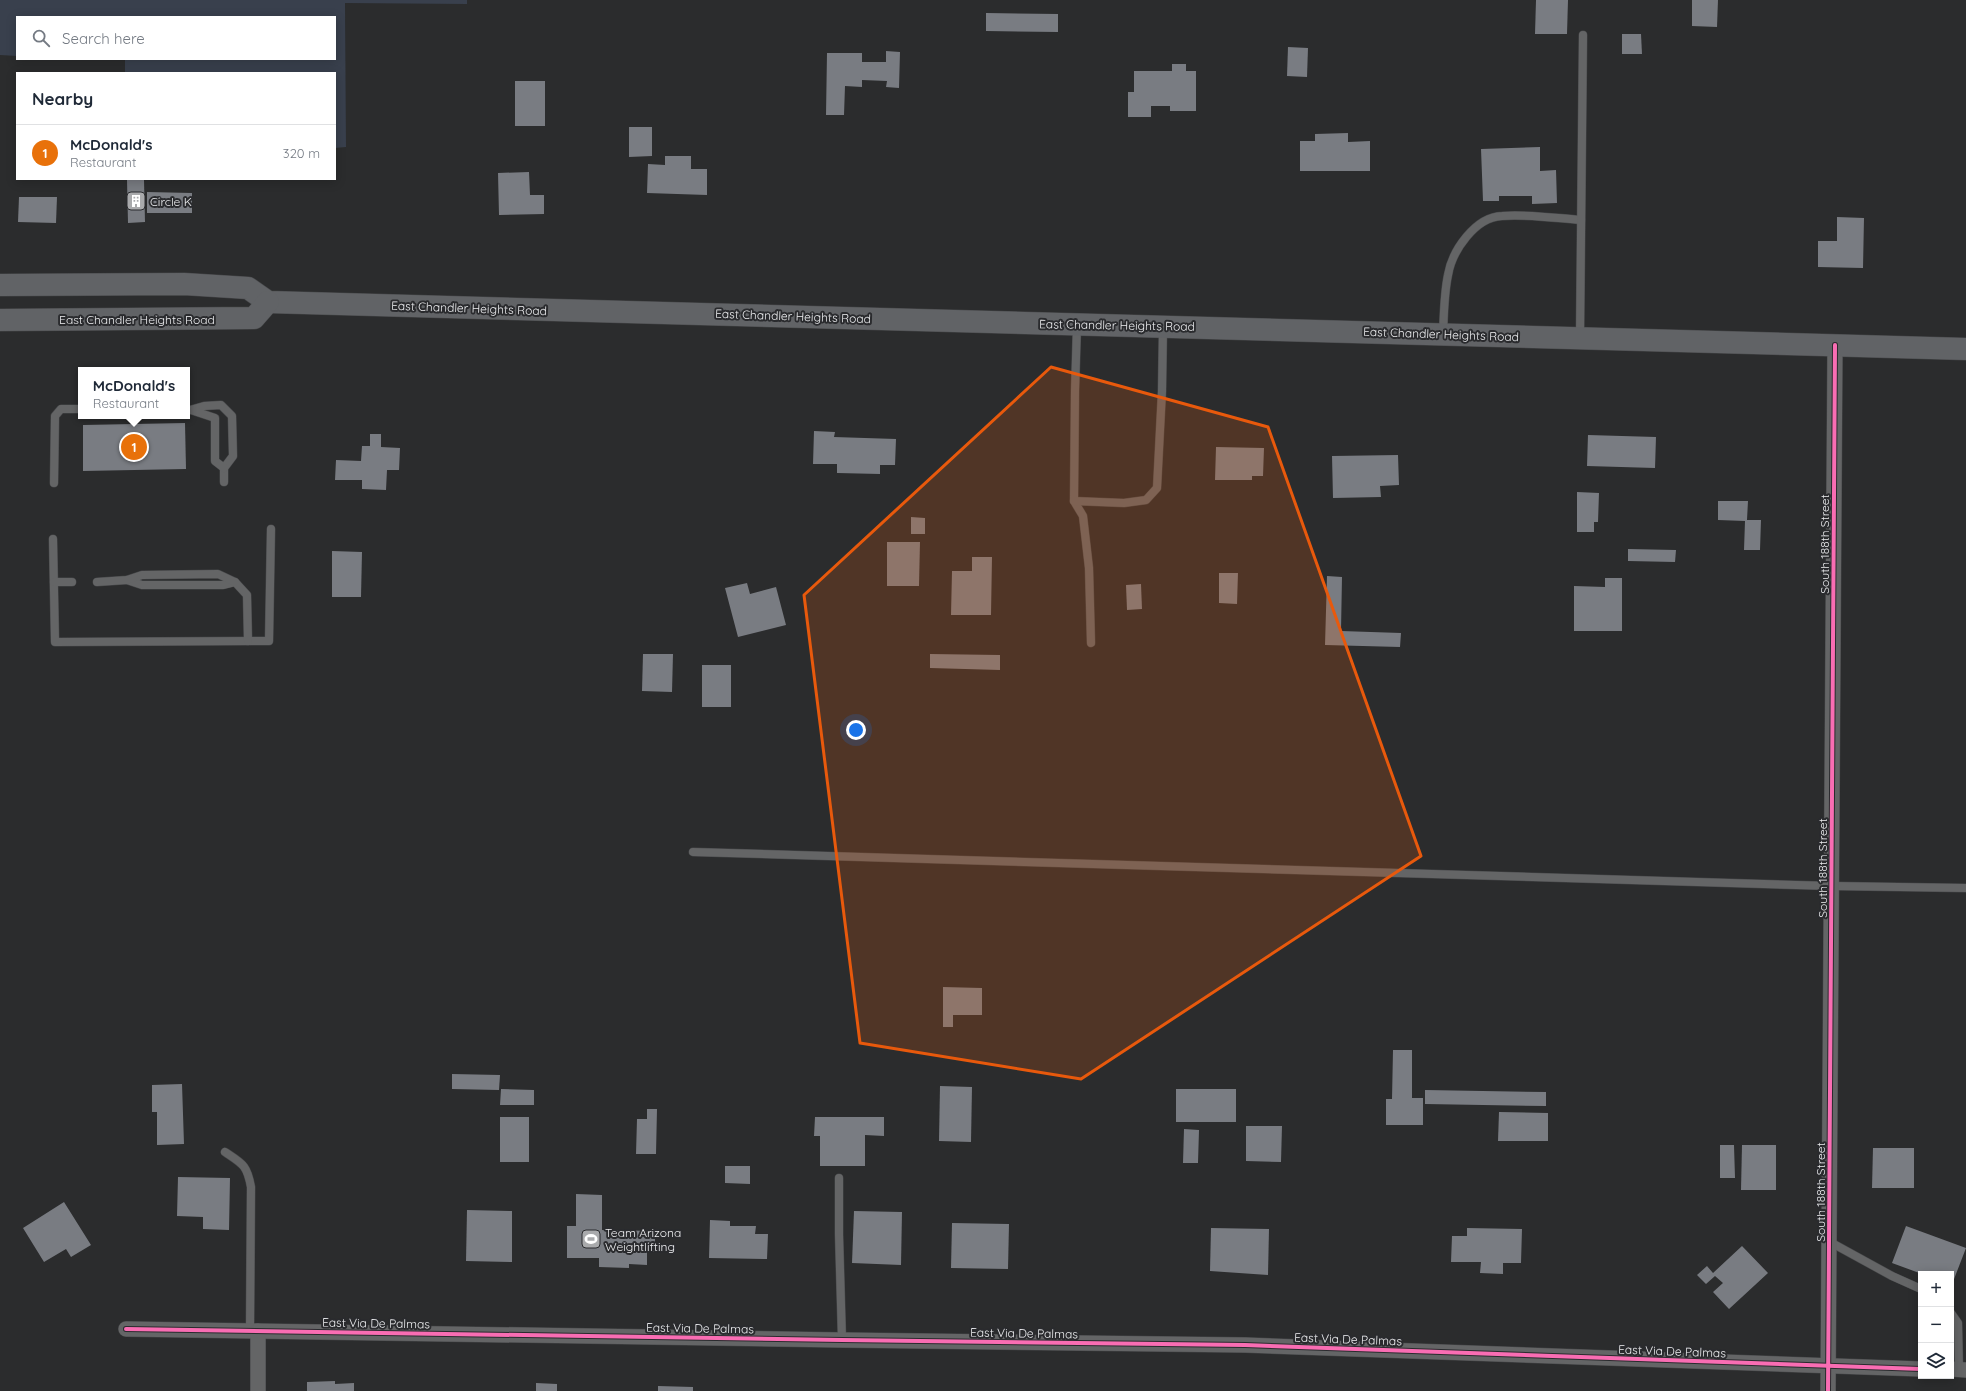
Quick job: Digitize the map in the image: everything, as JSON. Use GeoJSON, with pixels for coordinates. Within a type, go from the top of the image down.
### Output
{"type":"FeatureCollection","features":[{"type":"Feature","properties":{"kind":"main road"},"geometry":{"type":"LineString","coordinates":[[0,285],[184,284],[248,288],[268,302]]}},
{"type":"Feature","properties":{"kind":"main road","name":"East Chandler Heights Road"},"geometry":{"type":"LineString","coordinates":[[0,320],[254,318],[268,302],[1966,349]]}},
{"type":"Feature","properties":{"kind":"street","name":"South 188th Street"},"geometry":{"type":"LineString","coordinates":[[1828,1391],[1835,345]]}},
{"type":"Feature","properties":{"kind":"street","name":"East Via De Palmas"},"geometry":{"type":"LineString","coordinates":[[126,1329],[1245,1345],[1918,1369]]}},
{"type":"Feature","properties":{"kind":"street"},"geometry":{"type":"LineString","coordinates":[[254,1331],[258,1391]]}},
{"type":"Feature","properties":{"kind":"lane"},"geometry":{"type":"LineString","coordinates":[[1580,338],[1583,35]]}},
{"type":"Feature","properties":{"kind":"lane"},"geometry":{"type":"LineString","coordinates":[[1443,334],[1446,285],[1450,266],[1463,244],[1481,222],[1501,216],[1581,220]]}},
{"type":"Feature","properties":{"kind":"lane"},"geometry":{"type":"LineString","coordinates":[[1077,324],[1074,501],[1083,516],[1088,568],[1091,643]]}},
{"type":"Feature","properties":{"kind":"lane"},"geometry":{"type":"LineString","coordinates":[[1074,501],[1124,503],[1146,500],[1157,488],[1162,391],[1162,326]]}},
{"type":"Feature","properties":{"kind":"lane"},"geometry":{"type":"LineString","coordinates":[[190,410],[204,406],[221,406],[232,416],[233,456],[224,468],[224,482]]}},
{"type":"Feature","properties":{"kind":"lane"},"geometry":{"type":"LineString","coordinates":[[54,483],[55,416],[61,409],[78,409]]}},
{"type":"Feature","properties":{"kind":"lane"},"geometry":{"type":"LineString","coordinates":[[190,410],[215,418],[215,461],[224,468]]}},
{"type":"Feature","properties":{"kind":"lane"},"geometry":{"type":"LineString","coordinates":[[53,539],[55,642],[269,641],[271,529]]}},
{"type":"Feature","properties":{"kind":"lane"},"geometry":{"type":"LineString","coordinates":[[96,582],[127,580],[142,585],[223,585],[235,582],[246,595],[248,641]]}},
{"type":"Feature","properties":{"kind":"lane"},"geometry":{"type":"LineString","coordinates":[[54,582],[72,582]]}},
{"type":"Feature","properties":{"kind":"lane"},"geometry":{"type":"LineString","coordinates":[[693,852],[1832,886],[1966,888]]}},
{"type":"Feature","properties":{"kind":"lane"},"geometry":{"type":"LineString","coordinates":[[225,1152],[244,1165],[249,1175],[251,1187],[254,1331]]}},
{"type":"Feature","properties":{"kind":"lane"},"geometry":{"type":"LineString","coordinates":[[839,1178],[842,1340]]}},
{"type":"Feature","properties":{"kind":"lane"},"geometry":{"type":"LineString","coordinates":[[1830,1242],[1892,1276],[1918,1288]]}},
{"type":"Feature","properties":{"kind":"lane"},"geometry":{"type":"LineString","coordinates":[[1954,1317],[1958,1323],[1959,1370]]}},
{"type":"Feature","properties":{"kind":"highlighted area"},"geometry":{"type":"Polygon","coordinates":[[[1051,367],[1268,427],[1421,856],[1081,1079],[860,1043],[804,595],[1051,367]]]}},
{"type":"Feature","properties":{"kind":"shaded area"},"geometry":{"type":"Polygon","coordinates":[[[0,0],[467,0],[467,4],[345,3],[346,147],[336,148],[336,72],[125,72],[125,60],[336,60],[336,16],[16,16],[16,56],[0,55],[0,0]]]}},
{"type":"Feature","properties":{"kind":"building"},"geometry":{"type":"Polygon","coordinates":[[[1536,0],[1568,0],[1567,34],[1535,34],[1536,0]]]}},
{"type":"Feature","properties":{"kind":"building"},"geometry":{"type":"Polygon","coordinates":[[[1692,0],[1718,0],[1717,27],[1692,26],[1692,0]]]}},
{"type":"Feature","properties":{"kind":"building"},"geometry":{"type":"Polygon","coordinates":[[[986,13],[1058,14],[1058,32],[986,31],[986,13]]]}},
{"type":"Feature","properties":{"kind":"building"},"geometry":{"type":"Polygon","coordinates":[[[1622,34],[1641,34],[1642,54],[1622,54],[1622,34]]]}},
{"type":"Feature","properties":{"kind":"building"},"geometry":{"type":"Polygon","coordinates":[[[1288,47],[1308,48],[1307,77],[1287,76],[1288,47]]]}},
{"type":"Feature","properties":{"kind":"building"},"geometry":{"type":"Polygon","coordinates":[[[886,51],[900,52],[899,88],[886,87],[887,81],[862,80],[862,87],[845,86],[844,115],[826,115],[827,53],[862,53],[862,62],[886,62],[886,51]]]}},
{"type":"Feature","properties":{"kind":"building"},"geometry":{"type":"Polygon","coordinates":[[[1172,64],[1186,64],[1186,71],[1196,71],[1196,111],[1170,111],[1170,106],[1151,106],[1151,117],[1128,117],[1128,92],[1134,92],[1134,71],[1172,71],[1172,64]]]}},
{"type":"Feature","properties":{"kind":"building"},"geometry":{"type":"Polygon","coordinates":[[[515,81],[545,81],[545,126],[515,126],[515,81]]]}},
{"type":"Feature","properties":{"kind":"building"},"geometry":{"type":"Polygon","coordinates":[[[629,127],[652,127],[652,156],[629,157],[629,127]]]}},
{"type":"Feature","properties":{"kind":"building"},"geometry":{"type":"Polygon","coordinates":[[[1348,133],[1348,142],[1370,141],[1370,171],[1300,171],[1300,141],[1315,141],[1315,134],[1348,133]]]}},
{"type":"Feature","properties":{"kind":"building"},"geometry":{"type":"Polygon","coordinates":[[[1540,147],[1540,171],[1556,170],[1557,203],[1532,204],[1532,196],[1499,196],[1499,201],[1483,201],[1481,149],[1540,147]]]}},
{"type":"Feature","properties":{"kind":"building"},"geometry":{"type":"Polygon","coordinates":[[[665,156],[691,156],[691,169],[707,169],[707,195],[647,193],[648,164],[665,165],[665,156]]]}},
{"type":"Feature","properties":{"kind":"building"},"geometry":{"type":"Polygon","coordinates":[[[529,172],[530,195],[544,195],[544,214],[499,215],[498,173],[529,172]]]}},
{"type":"Feature","properties":{"kind":"building","name":"Circle K"},"geometry":{"type":"Polygon","coordinates":[[[127,180],[144,180],[145,222],[128,223],[127,180]]]}},
{"type":"Feature","properties":{"kind":"building"},"geometry":{"type":"Polygon","coordinates":[[[147,192],[192,193],[192,213],[147,213],[147,192]]]}},
{"type":"Feature","properties":{"kind":"building"},"geometry":{"type":"Polygon","coordinates":[[[19,197],[57,197],[56,223],[18,222],[19,197]]]}},
{"type":"Feature","properties":{"kind":"building"},"geometry":{"type":"Polygon","coordinates":[[[1837,217],[1864,218],[1863,268],[1818,267],[1818,241],[1837,241],[1837,217]]]}},
{"type":"Feature","properties":{"kind":"building"},"geometry":{"type":"Polygon","coordinates":[[[185,423],[186,469],[83,471],[83,425],[185,423]]]}},
{"type":"Feature","properties":{"kind":"building"},"geometry":{"type":"Polygon","coordinates":[[[814,431],[835,432],[834,437],[896,439],[895,465],[880,465],[880,474],[837,473],[837,464],[813,464],[814,431]]]}},
{"type":"Feature","properties":{"kind":"building"},"geometry":{"type":"Polygon","coordinates":[[[370,434],[381,434],[381,447],[400,448],[399,470],[387,470],[386,490],[362,489],[362,480],[335,480],[336,460],[361,461],[362,446],[370,446],[370,434]]]}},
{"type":"Feature","properties":{"kind":"building"},"geometry":{"type":"Polygon","coordinates":[[[1588,435],[1656,437],[1655,468],[1587,466],[1588,435]]]}},
{"type":"Feature","properties":{"kind":"building"},"geometry":{"type":"Polygon","coordinates":[[[1216,447],[1264,448],[1263,476],[1252,476],[1252,480],[1215,480],[1216,447]]]}},
{"type":"Feature","properties":{"kind":"building"},"geometry":{"type":"Polygon","coordinates":[[[1398,455],[1399,485],[1380,486],[1381,497],[1333,498],[1332,456],[1398,455]]]}},
{"type":"Feature","properties":{"kind":"building"},"geometry":{"type":"Polygon","coordinates":[[[1577,492],[1599,493],[1598,522],[1594,522],[1594,532],[1577,532],[1577,492]]]}},
{"type":"Feature","properties":{"kind":"building"},"geometry":{"type":"Polygon","coordinates":[[[1718,501],[1748,501],[1747,520],[1761,520],[1760,550],[1744,550],[1745,521],[1718,520],[1718,501]]]}},
{"type":"Feature","properties":{"kind":"building"},"geometry":{"type":"Polygon","coordinates":[[[911,517],[925,518],[925,534],[911,534],[911,517]]]}},
{"type":"Feature","properties":{"kind":"building"},"geometry":{"type":"Polygon","coordinates":[[[887,542],[920,542],[919,586],[887,586],[887,542]]]}},
{"type":"Feature","properties":{"kind":"building"},"geometry":{"type":"Polygon","coordinates":[[[1628,549],[1676,550],[1675,562],[1628,561],[1628,549]]]}},
{"type":"Feature","properties":{"kind":"building"},"geometry":{"type":"Polygon","coordinates":[[[332,551],[362,552],[361,597],[332,597],[332,551]]]}},
{"type":"Feature","properties":{"kind":"building"},"geometry":{"type":"Polygon","coordinates":[[[972,557],[992,557],[991,615],[951,615],[952,571],[972,571],[972,557]]]}},
{"type":"Feature","properties":{"kind":"building"},"geometry":{"type":"Polygon","coordinates":[[[1219,573],[1238,573],[1237,604],[1219,603],[1219,573]]]}},
{"type":"Feature","properties":{"kind":"building"},"geometry":{"type":"Polygon","coordinates":[[[1327,576],[1342,577],[1341,631],[1401,633],[1400,647],[1325,645],[1327,576]]]}},
{"type":"Feature","properties":{"kind":"building"},"geometry":{"type":"Polygon","coordinates":[[[1605,578],[1622,578],[1622,631],[1574,631],[1574,586],[1605,587],[1605,578]]]}},
{"type":"Feature","properties":{"kind":"building"},"geometry":{"type":"Polygon","coordinates":[[[747,583],[750,594],[776,587],[786,625],[738,637],[725,588],[747,583]]]}},
{"type":"Feature","properties":{"kind":"building"},"geometry":{"type":"Polygon","coordinates":[[[1141,584],[1142,609],[1127,610],[1126,585],[1141,584]]]}},
{"type":"Feature","properties":{"kind":"building"},"geometry":{"type":"Polygon","coordinates":[[[643,654],[673,654],[672,692],[642,691],[643,654]]]}},
{"type":"Feature","properties":{"kind":"building"},"geometry":{"type":"Polygon","coordinates":[[[930,654],[1000,655],[1000,670],[930,668],[930,654]]]}},
{"type":"Feature","properties":{"kind":"building"},"geometry":{"type":"Polygon","coordinates":[[[702,665],[731,665],[731,707],[702,707],[702,665]]]}},
{"type":"Feature","properties":{"kind":"building"},"geometry":{"type":"Polygon","coordinates":[[[943,987],[982,988],[982,1015],[953,1015],[953,1027],[943,1027],[943,987]]]}},
{"type":"Feature","properties":{"kind":"building"},"geometry":{"type":"Polygon","coordinates":[[[1393,1050],[1412,1050],[1412,1098],[1423,1098],[1423,1125],[1386,1125],[1386,1099],[1392,1099],[1393,1050]]]}},
{"type":"Feature","properties":{"kind":"building"},"geometry":{"type":"Polygon","coordinates":[[[452,1074],[500,1075],[499,1090],[452,1089],[452,1074]]]}},
{"type":"Feature","properties":{"kind":"building"},"geometry":{"type":"Polygon","coordinates":[[[182,1084],[184,1144],[157,1145],[157,1112],[152,1112],[152,1085],[182,1084]]]}},
{"type":"Feature","properties":{"kind":"building"},"geometry":{"type":"Polygon","coordinates":[[[940,1086],[972,1087],[971,1142],[939,1141],[940,1086]]]}},
{"type":"Feature","properties":{"kind":"building"},"geometry":{"type":"Polygon","coordinates":[[[501,1089],[534,1090],[534,1105],[500,1105],[501,1089]]]}},
{"type":"Feature","properties":{"kind":"building"},"geometry":{"type":"Polygon","coordinates":[[[1176,1089],[1236,1089],[1236,1122],[1176,1122],[1176,1089]]]}},
{"type":"Feature","properties":{"kind":"building"},"geometry":{"type":"Polygon","coordinates":[[[1425,1090],[1546,1092],[1546,1106],[1425,1104],[1425,1090]]]}},
{"type":"Feature","properties":{"kind":"building"},"geometry":{"type":"Polygon","coordinates":[[[647,1109],[657,1109],[656,1154],[636,1154],[637,1119],[647,1119],[647,1109]]]}},
{"type":"Feature","properties":{"kind":"building"},"geometry":{"type":"Polygon","coordinates":[[[1499,1112],[1548,1113],[1548,1141],[1498,1141],[1499,1112]]]}},
{"type":"Feature","properties":{"kind":"building"},"geometry":{"type":"Polygon","coordinates":[[[500,1117],[529,1117],[529,1162],[500,1162],[500,1117]]]}},
{"type":"Feature","properties":{"kind":"building"},"geometry":{"type":"Polygon","coordinates":[[[815,1117],[884,1117],[884,1136],[865,1135],[865,1166],[820,1166],[820,1136],[814,1136],[815,1117]]]}},
{"type":"Feature","properties":{"kind":"building"},"geometry":{"type":"Polygon","coordinates":[[[1246,1126],[1282,1126],[1281,1162],[1246,1161],[1246,1126]]]}},
{"type":"Feature","properties":{"kind":"building"},"geometry":{"type":"Polygon","coordinates":[[[1184,1129],[1199,1130],[1198,1163],[1183,1163],[1184,1129]]]}},
{"type":"Feature","properties":{"kind":"building"},"geometry":{"type":"Polygon","coordinates":[[[1720,1145],[1734,1145],[1735,1178],[1720,1178],[1720,1145]]]}},
{"type":"Feature","properties":{"kind":"building"},"geometry":{"type":"Polygon","coordinates":[[[1742,1145],[1776,1145],[1776,1190],[1741,1190],[1742,1145]]]}},
{"type":"Feature","properties":{"kind":"building"},"geometry":{"type":"Polygon","coordinates":[[[1873,1148],[1914,1148],[1914,1188],[1872,1188],[1873,1148]]]}},
{"type":"Feature","properties":{"kind":"building"},"geometry":{"type":"Polygon","coordinates":[[[725,1166],[750,1166],[750,1184],[725,1183],[725,1166]]]}},
{"type":"Feature","properties":{"kind":"building"},"geometry":{"type":"Polygon","coordinates":[[[178,1177],[230,1178],[229,1230],[203,1229],[203,1217],[177,1216],[178,1177]]]}},
{"type":"Feature","properties":{"kind":"building"},"geometry":{"type":"Polygon","coordinates":[[[576,1194],[602,1195],[602,1230],[655,1231],[655,1252],[647,1252],[647,1265],[629,1264],[629,1268],[599,1267],[599,1258],[567,1258],[567,1226],[576,1226],[576,1194]]]}},
{"type":"Feature","properties":{"kind":"building"},"geometry":{"type":"Polygon","coordinates":[[[64,1202],[91,1245],[71,1257],[66,1249],[44,1262],[23,1228],[64,1202]]]}},
{"type":"Feature","properties":{"kind":"building"},"geometry":{"type":"Polygon","coordinates":[[[467,1210],[512,1211],[512,1262],[466,1261],[467,1210]]]}},
{"type":"Feature","properties":{"kind":"building"},"geometry":{"type":"Polygon","coordinates":[[[854,1211],[902,1212],[901,1265],[852,1263],[854,1211]]]}},
{"type":"Feature","properties":{"kind":"building"},"geometry":{"type":"Polygon","coordinates":[[[710,1220],[730,1221],[730,1226],[756,1226],[755,1234],[768,1234],[767,1259],[709,1258],[710,1220]]]}},
{"type":"Feature","properties":{"kind":"building"},"geometry":{"type":"Polygon","coordinates":[[[952,1223],[1009,1224],[1008,1269],[951,1268],[952,1223]]]}},
{"type":"Feature","properties":{"kind":"building"},"geometry":{"type":"Polygon","coordinates":[[[1906,1226],[1966,1248],[1954,1279],[1954,1271],[1918,1271],[1918,1273],[1892,1263],[1906,1226]]]}},
{"type":"Feature","properties":{"kind":"building"},"geometry":{"type":"Polygon","coordinates":[[[1211,1228],[1269,1229],[1268,1275],[1210,1271],[1211,1228]]]}},
{"type":"Feature","properties":{"kind":"building"},"geometry":{"type":"Polygon","coordinates":[[[1467,1228],[1522,1229],[1521,1263],[1503,1263],[1503,1274],[1480,1273],[1481,1262],[1451,1262],[1452,1236],[1467,1236],[1467,1228]]]}},
{"type":"Feature","properties":{"kind":"building"},"geometry":{"type":"Polygon","coordinates":[[[1742,1246],[1768,1273],[1729,1309],[1713,1292],[1723,1283],[1715,1276],[1706,1284],[1697,1275],[1707,1266],[1713,1273],[1742,1246]]]}},
{"type":"Feature","properties":{"kind":"building"},"geometry":{"type":"Polygon","coordinates":[[[335,1381],[335,1384],[354,1383],[354,1391],[307,1391],[307,1382],[335,1381]]]}},
{"type":"Feature","properties":{"kind":"building"},"geometry":{"type":"Polygon","coordinates":[[[536,1383],[557,1384],[557,1391],[536,1391],[536,1383]]]}},
{"type":"Feature","properties":{"kind":"building"},"geometry":{"type":"Polygon","coordinates":[[[658,1386],[693,1387],[693,1391],[658,1391],[658,1386]]]}},
{"type":"Feature","properties":{"kind":"cycle path"},"geometry":{"type":"LineString","coordinates":[[1828,1391],[1835,345]]}},
{"type":"Feature","properties":{"kind":"cycle path"},"geometry":{"type":"LineString","coordinates":[[126,1329],[1245,1345],[1918,1369]]}},
{"type":"Feature","properties":{"kind":"place","name":"Circle K"},"geometry":{"type":"Point","coordinates":[136,201]}},
{"type":"Feature","properties":{"kind":"place","name":"McDonald's"},"geometry":{"type":"Point","coordinates":[134,447]}},
{"type":"Feature","properties":{"kind":"place","name":"Team Arizona Weightlifting"},"geometry":{"type":"Point","coordinates":[591,1239]}}]}
